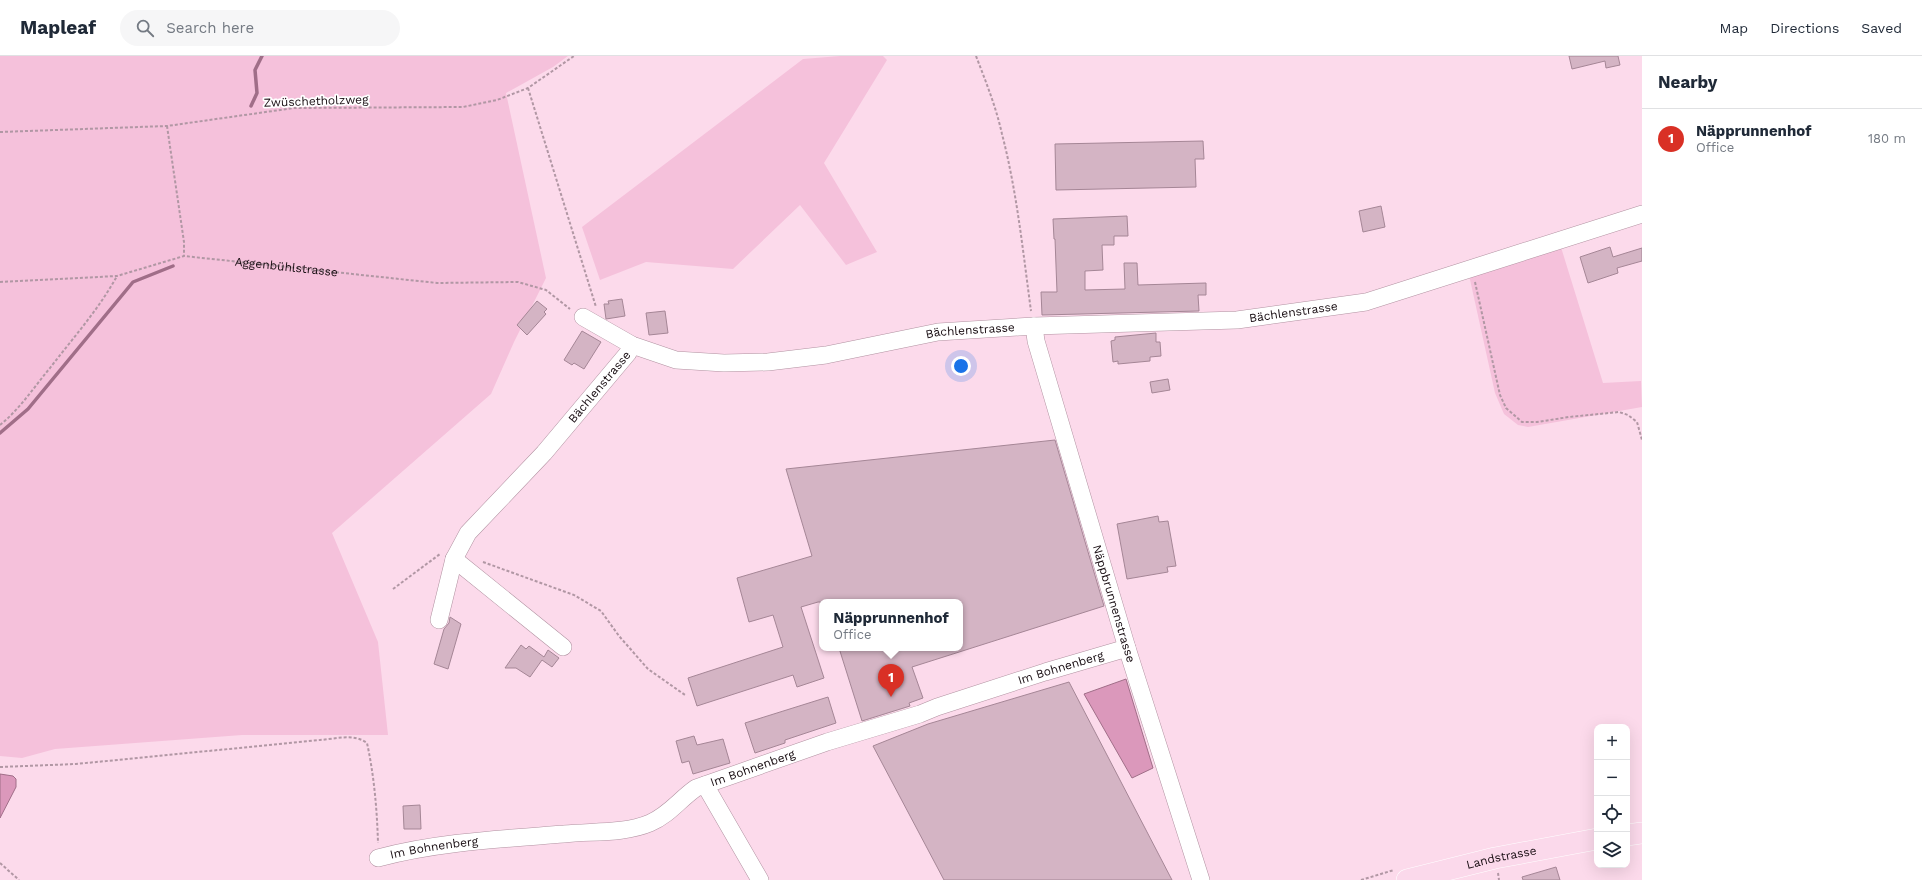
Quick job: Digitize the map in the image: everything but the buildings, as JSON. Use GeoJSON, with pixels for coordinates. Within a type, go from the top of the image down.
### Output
{"type":"FeatureCollection","features":[{"type":"Feature","properties":{"kind":"main road"},"geometry":{"type":"LineString","coordinates":[[1630,835],[1642,833]]}},
{"type":"Feature","properties":{"kind":"main road","name":"Landstrasse"},"geometry":{"type":"LineString","coordinates":[[1407,880],[1495,858],[1594,841]]}},
{"type":"Feature","properties":{"kind":"street","name":"Bächlenstrasse"},"geometry":{"type":"LineString","coordinates":[[439,620],[452,554],[468,533],[544,453],[628,353],[632,345],[676,360],[724,363],[768,362],[826,355],[938,332],[1034,326],[1237,320],[1366,302],[1642,214]]}},
{"type":"Feature","properties":{"kind":"street"},"geometry":{"type":"LineString","coordinates":[[588,320],[632,345]]}},
{"type":"Feature","properties":{"kind":"street","name":"Näppbrunnenstrasse"},"geometry":{"type":"LineString","coordinates":[[1034,326],[1036,341],[1127,648],[1201,880]]}},
{"type":"Feature","properties":{"kind":"street"},"geometry":{"type":"LineString","coordinates":[[452,554],[563,647]]}},
{"type":"Feature","properties":{"kind":"street","name":"Im Bohnenberg"},"geometry":{"type":"LineString","coordinates":[[378,858],[414,849],[634,828],[664,816],[685,796],[696,788],[827,742],[920,714],[1045,672],[1127,648]]}},
{"type":"Feature","properties":{"kind":"street"},"geometry":{"type":"LineString","coordinates":[[705,786],[760,880]]}},
{"type":"Feature","properties":{"kind":"path","name":"Zwüschetholzweg"},"geometry":{"type":"LineString","coordinates":[[0,132],[167,126],[294,108],[454,108],[497,100],[528,88],[574,56]]}},
{"type":"Feature","properties":{"kind":"path"},"geometry":{"type":"LineString","coordinates":[[976,56],[1002,134],[1016,195],[1034,326]]}},
{"type":"Feature","properties":{"kind":"path"},"geometry":{"type":"LineString","coordinates":[[528,88],[598,315],[588,320]]}},
{"type":"Feature","properties":{"kind":"path"},"geometry":{"type":"LineString","coordinates":[[167,126],[184,242],[184,256]]}},
{"type":"Feature","properties":{"kind":"path","name":"Aggenbühlstrasse"},"geometry":{"type":"LineString","coordinates":[[0,282],[117,276],[184,256],[437,283],[518,282],[546,290],[588,320]]}},
{"type":"Feature","properties":{"kind":"path"},"geometry":{"type":"LineString","coordinates":[[1472,269],[1500,395],[1506,408],[1522,422],[1537,422],[1569,416],[1619,412],[1628,415],[1637,422],[1642,440]]}},
{"type":"Feature","properties":{"kind":"path"},"geometry":{"type":"LineString","coordinates":[[0,425],[12,415],[72,340],[110,289],[117,276]]}},
{"type":"Feature","properties":{"kind":"path"},"geometry":{"type":"LineString","coordinates":[[393,589],[452,554],[574,596],[601,611],[619,636],[648,669],[685,695]]}},
{"type":"Feature","properties":{"kind":"path"},"geometry":{"type":"LineString","coordinates":[[0,767],[76,764],[352,737],[362,738],[367,743],[370,755],[378,858]]}},
{"type":"Feature","properties":{"kind":"path"},"geometry":{"type":"LineString","coordinates":[[0,863],[19,880]]}},
{"type":"Feature","properties":{"kind":"shaded area"},"geometry":{"type":"Polygon","coordinates":[[[0,56],[568,56],[553,67],[506,93],[546,278],[514,342],[491,394],[332,533],[378,642],[388,735],[242,735],[55,749],[22,758],[0,756],[0,56]]]}},
{"type":"Feature","properties":{"kind":"shaded area"},"geometry":{"type":"Polygon","coordinates":[[[840,56],[883,56],[887,60],[824,163],[877,252],[846,265],[800,205],[733,269],[646,262],[600,280],[582,227],[803,59],[840,56]]]}},
{"type":"Feature","properties":{"kind":"shaded area"},"geometry":{"type":"Polygon","coordinates":[[[1560,244],[1603,383],[1641,381],[1642,407],[1528,427],[1518,425],[1504,414],[1495,393],[1469,275],[1560,244]]]}},
{"type":"Feature","properties":{"kind":"shaded area"},"geometry":{"type":"Polygon","coordinates":[[[1126,679],[1153,768],[1132,778],[1084,694],[1126,679]]]}},
{"type":"Feature","properties":{"kind":"shaded area"},"geometry":{"type":"Polygon","coordinates":[[[0,774],[13,776],[16,779],[16,787],[0,818],[0,774]]]}},
{"type":"Feature","properties":{"kind":"waterway"},"geometry":{"type":"LineString","coordinates":[[251,106],[257,93],[255,70],[262,56]]}},
{"type":"Feature","properties":{"kind":"waterway"},"geometry":{"type":"LineString","coordinates":[[0,433],[28,409],[133,282],[173,266]]}},
{"type":"Feature","properties":{"kind":"place","name":"Näpprunnenhof"},"geometry":{"type":"Point","coordinates":[891,697]}}]}
